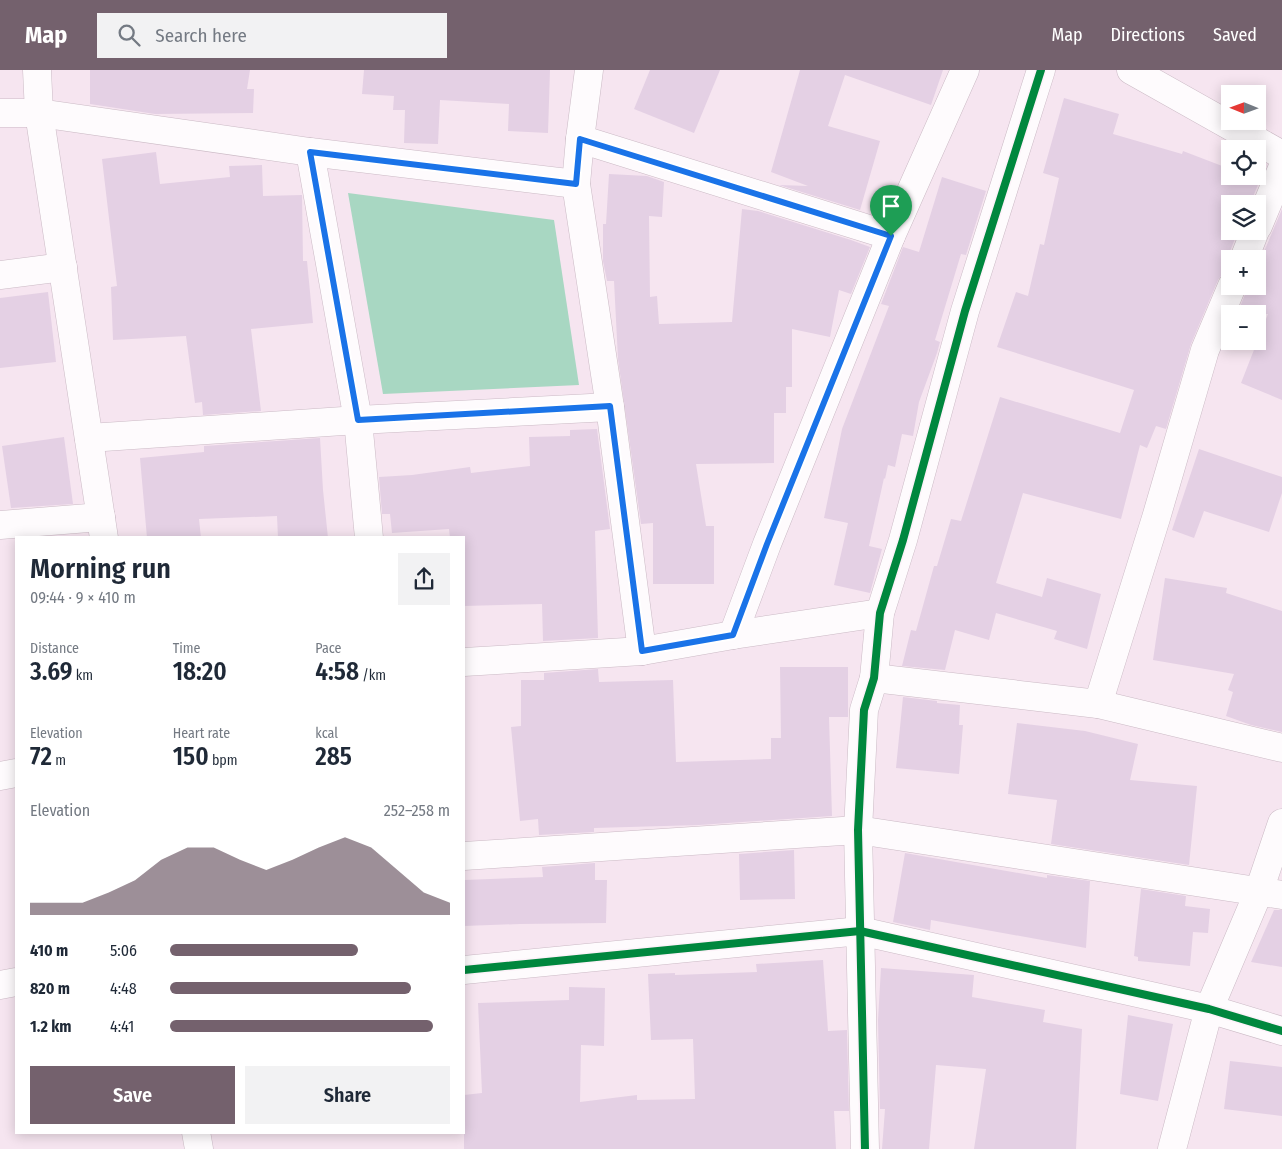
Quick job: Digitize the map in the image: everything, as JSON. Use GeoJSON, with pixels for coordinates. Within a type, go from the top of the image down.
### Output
{"type":"FeatureCollection","features":[{"type":"Feature","properties":{"kind":"street"},"geometry":{"type":"LineString","coordinates":[[0,525],[103,527],[39,113],[37,70]]}},
{"type":"Feature","properties":{"kind":"street"},"geometry":{"type":"LineString","coordinates":[[589,70],[576,184],[610,406],[642,651]]}},
{"type":"Feature","properties":{"kind":"street"},"geometry":{"type":"LineString","coordinates":[[733,635],[767,544],[891,236],[964,70]]}},
{"type":"Feature","properties":{"kind":"street"},"geometry":{"type":"LineString","coordinates":[[865,1149],[858,830],[864,710],[874,678],[880,613],[903,540],[965,310],[1041,70]]}},
{"type":"Feature","properties":{"kind":"street"},"geometry":{"type":"LineString","coordinates":[[1131,70],[1282,155]]}},
{"type":"Feature","properties":{"kind":"street"},"geometry":{"type":"LineString","coordinates":[[0,114],[39,113],[310,152],[576,184]]}},
{"type":"Feature","properties":{"kind":"street"},"geometry":{"type":"LineString","coordinates":[[580,139],[891,236]]}},
{"type":"Feature","properties":{"kind":"street"},"geometry":{"type":"LineString","coordinates":[[310,152],[358,420],[369,536]]}},
{"type":"Feature","properties":{"kind":"street"},"geometry":{"type":"LineString","coordinates":[[1266,207],[1282,169]]}},
{"type":"Feature","properties":{"kind":"street"},"geometry":{"type":"LineString","coordinates":[[0,275],[63,267]]}},
{"type":"Feature","properties":{"kind":"street"},"geometry":{"type":"LineString","coordinates":[[1098,704],[1156,518],[1204,350],[1228,295]]}},
{"type":"Feature","properties":{"kind":"street"},"geometry":{"type":"LineString","coordinates":[[89,438],[610,406]]}},
{"type":"Feature","properties":{"kind":"street"},"geometry":{"type":"LineString","coordinates":[[465,662],[642,651],[880,613]]}},
{"type":"Feature","properties":{"kind":"street"},"geometry":{"type":"LineString","coordinates":[[874,678],[1098,704],[1282,748]]}},
{"type":"Feature","properties":{"kind":"street"},"geometry":{"type":"LineString","coordinates":[[0,776],[15,773]]}},
{"type":"Feature","properties":{"kind":"street"},"geometry":{"type":"LineString","coordinates":[[1172,1149],[1209,1009],[1270,893],[1282,823]]}},
{"type":"Feature","properties":{"kind":"street"},"geometry":{"type":"LineString","coordinates":[[465,856],[858,830],[1270,893]]}},
{"type":"Feature","properties":{"kind":"street"},"geometry":{"type":"LineString","coordinates":[[465,970],[860,931],[1209,1009],[1282,1031]]}},
{"type":"Feature","properties":{"kind":"street"},"geometry":{"type":"LineString","coordinates":[[0,985],[15,982]]}},
{"type":"Feature","properties":{"kind":"street"},"geometry":{"type":"LineString","coordinates":[[196,1134],[199,1149]]}},
{"type":"Feature","properties":{"kind":"green space"},"geometry":{"type":"Polygon","coordinates":[[[348,193],[554,220],[579,385],[383,394],[348,193]]]}},
{"type":"Feature","properties":{"kind":"building"},"geometry":{"type":"Polygon","coordinates":[[[90,70],[250,70],[247,89],[254,89],[253,113],[155,114],[90,104],[90,70]]]}},
{"type":"Feature","properties":{"kind":"building"},"geometry":{"type":"Polygon","coordinates":[[[364,70],[550,70],[548,133],[508,131],[509,104],[440,100],[438,144],[404,143],[405,110],[393,110],[394,96],[362,94],[364,70]]]}},
{"type":"Feature","properties":{"kind":"building"},"geometry":{"type":"Polygon","coordinates":[[[650,70],[720,70],[694,133],[634,109],[650,70]]]}},
{"type":"Feature","properties":{"kind":"building"},"geometry":{"type":"Polygon","coordinates":[[[800,70],[943,70],[931,105],[845,75],[828,126],[880,141],[860,210],[779,185],[808,186],[771,172],[800,70]]]}},
{"type":"Feature","properties":{"kind":"building"},"geometry":{"type":"Polygon","coordinates":[[[1064,98],[1119,114],[1113,134],[1182,154],[1183,151],[1221,166],[1221,185],[1258,185],[1254,195],[1221,195],[1221,240],[1234,240],[1231,250],[1221,250],[1221,276],[1191,344],[1166,429],[1156,426],[1147,448],[1140,445],[1121,519],[1023,493],[996,583],[1042,597],[1047,578],[1101,594],[1087,649],[1054,639],[1057,631],[996,613],[989,640],[955,630],[945,670],[902,666],[911,630],[916,631],[934,566],[937,566],[951,519],[961,521],[1000,397],[1120,433],[1134,390],[997,347],[1016,292],[1028,296],[1040,244],[1044,245],[1059,178],[1043,173],[1064,98]]]}},
{"type":"Feature","properties":{"kind":"building"},"geometry":{"type":"Polygon","coordinates":[[[156,152],[160,184],[230,177],[229,166],[262,165],[263,196],[302,195],[303,261],[307,261],[313,323],[251,329],[261,411],[203,415],[202,402],[195,403],[186,336],[113,340],[111,287],[117,286],[102,159],[156,152]]]}},
{"type":"Feature","properties":{"kind":"building"},"geometry":{"type":"Polygon","coordinates":[[[609,174],[647,176],[664,182],[662,217],[649,216],[650,297],[657,296],[659,324],[732,322],[742,209],[758,211],[870,247],[851,294],[839,290],[830,337],[792,329],[792,387],[786,387],[786,413],[774,413],[774,463],[696,464],[706,526],[714,526],[714,584],[653,584],[653,523],[641,524],[618,359],[614,281],[607,281],[603,261],[603,224],[606,224],[609,174]]]}},
{"type":"Feature","properties":{"kind":"building"},"geometry":{"type":"Polygon","coordinates":[[[942,177],[986,191],[966,255],[961,254],[935,340],[940,342],[919,402],[913,436],[902,434],[895,467],[888,465],[884,478],[869,546],[882,549],[870,593],[834,585],[848,523],[824,518],[842,429],[889,306],[881,304],[903,247],[919,252],[942,177]]]}},
{"type":"Feature","properties":{"kind":"building"},"geometry":{"type":"Polygon","coordinates":[[[1282,209],[1282,400],[1241,383],[1254,350],[1266,350],[1266,319],[1268,314],[1266,314],[1266,305],[1241,305],[1245,295],[1266,295],[1265,250],[1282,209]]]}},
{"type":"Feature","properties":{"kind":"building"},"geometry":{"type":"Polygon","coordinates":[[[48,292],[56,362],[0,368],[0,298],[48,292]]]}},
{"type":"Feature","properties":{"kind":"building"},"geometry":{"type":"Polygon","coordinates":[[[597,429],[610,529],[595,531],[598,638],[543,641],[542,604],[465,606],[465,536],[450,536],[449,529],[392,533],[390,514],[382,514],[379,477],[412,475],[470,467],[471,473],[530,466],[529,437],[570,436],[570,430],[597,429]]]}},
{"type":"Feature","properties":{"kind":"building"},"geometry":{"type":"Polygon","coordinates":[[[64,437],[73,504],[11,508],[2,446],[64,437]]]}},
{"type":"Feature","properties":{"kind":"building"},"geometry":{"type":"Polygon","coordinates":[[[320,438],[328,536],[278,536],[277,516],[199,519],[201,536],[147,536],[140,458],[204,452],[204,446],[320,438]]]}},
{"type":"Feature","properties":{"kind":"building"},"geometry":{"type":"Polygon","coordinates":[[[1199,449],[1282,477],[1282,493],[1269,532],[1204,511],[1194,538],[1172,530],[1199,449]]]}},
{"type":"Feature","properties":{"kind":"building"},"geometry":{"type":"Polygon","coordinates":[[[1165,578],[1227,588],[1226,593],[1282,611],[1282,732],[1251,725],[1226,716],[1233,692],[1228,690],[1234,674],[1153,660],[1165,578]]]}},
{"type":"Feature","properties":{"kind":"building"},"geometry":{"type":"Polygon","coordinates":[[[780,667],[848,667],[848,717],[829,717],[832,816],[699,825],[594,828],[594,832],[539,835],[538,819],[520,821],[511,727],[521,726],[521,680],[544,680],[544,673],[598,669],[599,682],[673,680],[676,762],[771,759],[771,738],[781,738],[780,667]]]}},
{"type":"Feature","properties":{"kind":"building"},"geometry":{"type":"Polygon","coordinates":[[[903,697],[960,705],[959,725],[963,725],[959,774],[896,768],[903,697]]]}},
{"type":"Feature","properties":{"kind":"building"},"geometry":{"type":"Polygon","coordinates":[[[1017,723],[1085,731],[1138,744],[1130,780],[1197,786],[1189,865],[1051,844],[1057,800],[1008,794],[1017,723]]]}},
{"type":"Feature","properties":{"kind":"building"},"geometry":{"type":"Polygon","coordinates":[[[794,850],[795,899],[740,900],[739,854],[794,850]]]}},
{"type":"Feature","properties":{"kind":"building"},"geometry":{"type":"Polygon","coordinates":[[[905,853],[1047,878],[1047,875],[1090,881],[1086,948],[931,920],[930,930],[893,922],[905,853]]]}},
{"type":"Feature","properties":{"kind":"building"},"geometry":{"type":"Polygon","coordinates":[[[595,863],[595,880],[607,880],[606,923],[465,926],[465,880],[543,877],[542,867],[595,863]]]}},
{"type":"Feature","properties":{"kind":"building"},"geometry":{"type":"Polygon","coordinates":[[[1141,889],[1186,896],[1185,906],[1210,909],[1208,933],[1193,932],[1190,966],[1138,961],[1138,957],[1134,956],[1141,889]]]}},
{"type":"Feature","properties":{"kind":"building"},"geometry":{"type":"Polygon","coordinates":[[[1274,910],[1282,910],[1282,967],[1251,962],[1274,910]]]}},
{"type":"Feature","properties":{"kind":"building"},"geometry":{"type":"Polygon","coordinates":[[[823,960],[828,1031],[847,1030],[849,1111],[834,1111],[836,1149],[464,1149],[465,1095],[482,1093],[478,1003],[569,1000],[569,987],[605,988],[604,1046],[581,1045],[580,1102],[637,1095],[637,1100],[695,1099],[693,1039],[651,1040],[648,974],[757,972],[756,964],[823,960]]]}},
{"type":"Feature","properties":{"kind":"building"},"geometry":{"type":"Polygon","coordinates":[[[881,968],[974,975],[972,997],[1045,1010],[1043,1022],[1082,1029],[1076,1149],[974,1149],[986,1069],[936,1065],[929,1149],[882,1149],[885,1109],[880,1109],[878,1020],[881,968]]]}},
{"type":"Feature","properties":{"kind":"building"},"geometry":{"type":"Polygon","coordinates":[[[1128,1015],[1173,1024],[1158,1101],[1120,1094],[1128,1015]]]}},
{"type":"Feature","properties":{"kind":"building"},"geometry":{"type":"Polygon","coordinates":[[[1230,1061],[1282,1067],[1282,1116],[1224,1109],[1230,1061]]]}},
{"type":"Feature","properties":{"kind":"cycle path"},"geometry":{"type":"LineString","coordinates":[[865,1149],[858,830],[864,710],[874,678],[880,613],[903,540],[965,311],[1041,70]]}},
{"type":"Feature","properties":{"kind":"cycle path"},"geometry":{"type":"LineString","coordinates":[[465,970],[860,931],[1209,1009],[1282,1031]]}},
{"type":"Feature","properties":{"kind":"route"},"geometry":{"type":"LineString","coordinates":[[580,139],[891,236],[767,544],[733,635],[642,651],[610,406],[358,420],[310,152],[576,184],[580,139]]}}]}
